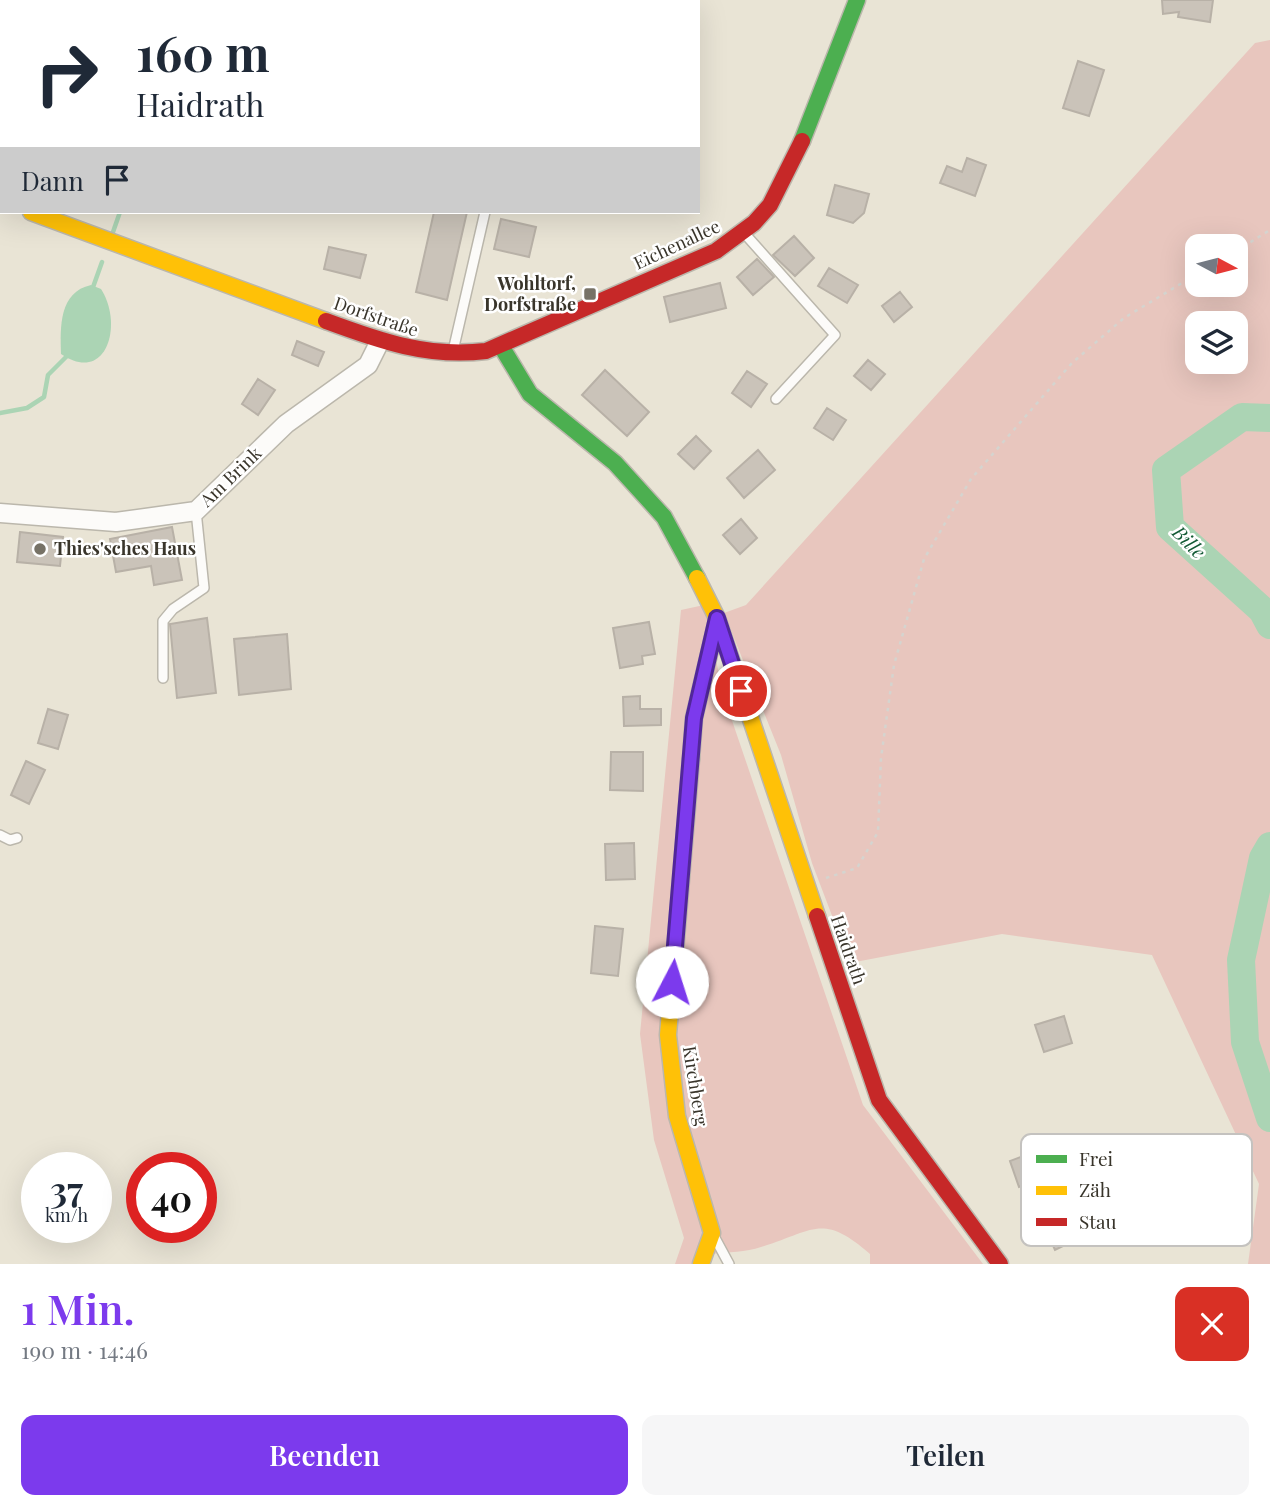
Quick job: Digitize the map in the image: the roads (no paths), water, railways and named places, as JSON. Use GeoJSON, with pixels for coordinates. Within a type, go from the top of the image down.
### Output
{"type":"FeatureCollection","features":[{"type":"Feature","properties":{"kind":"street","name":"Eichenallee"},"geometry":{"type":"LineString","coordinates":[[501,346],[716,251],[744,233],[770,205],[784,182],[858,0]]}},
{"type":"Feature","properties":{"kind":"street","name":"Dorfstraße"},"geometry":{"type":"LineString","coordinates":[[35,214],[380,341],[417,352],[452,356],[501,346]]}},
{"type":"Feature","properties":{"kind":"street","name":"Am Brink"},"geometry":{"type":"LineString","coordinates":[[0,513],[116,523],[196,511],[286,424],[368,365],[380,341]]}},
{"type":"Feature","properties":{"kind":"street"},"geometry":{"type":"LineString","coordinates":[[501,346],[530,394],[615,463],[664,517],[690,560],[717,618]]}},
{"type":"Feature","properties":{"kind":"street","name":"Haidrath"},"geometry":{"type":"LineString","coordinates":[[717,618],[879,1100],[1000,1264]]}},
{"type":"Feature","properties":{"kind":"street","name":"Kirchberg"},"geometry":{"type":"LineString","coordinates":[[712,1233],[677,1116],[668,1035],[694,718],[717,618]]}},
{"type":"Feature","properties":{"kind":"street"},"geometry":{"type":"LineString","coordinates":[[701,1264],[712,1233]]}},
{"type":"Feature","properties":{"kind":"lane"},"geometry":{"type":"LineString","coordinates":[[452,356],[485,214]]}},
{"type":"Feature","properties":{"kind":"lane"},"geometry":{"type":"LineString","coordinates":[[744,233],[836,337],[776,399]]}},
{"type":"Feature","properties":{"kind":"lane"},"geometry":{"type":"LineString","coordinates":[[163,678],[163,621],[173,609],[204,588],[196,511]]}},
{"type":"Feature","properties":{"kind":"lane"},"geometry":{"type":"LineString","coordinates":[[0,835],[10,839],[17,838]]}},
{"type":"Feature","properties":{"kind":"lane"},"geometry":{"type":"LineString","coordinates":[[712,1233],[729,1264]]}},
{"type":"Feature","properties":{"kind":"waterway"},"geometry":{"type":"LineString","coordinates":[[113,232],[119,214]]}},
{"type":"Feature","properties":{"kind":"waterway"},"geometry":{"type":"LineString","coordinates":[[92,290],[102,262]]}},
{"type":"Feature","properties":{"kind":"waterway"},"geometry":{"type":"LineString","coordinates":[[0,413],[27,408],[44,397],[48,375],[69,354]]}},
{"type":"Feature","properties":{"kind":"waterway","name":"Bille"},"geometry":{"type":"LineString","coordinates":[[1270,418],[1242,417],[1166,470],[1170,527],[1262,610],[1270,625]]}},
{"type":"Feature","properties":{"kind":"waterway","name":"Bille"},"geometry":{"type":"LineString","coordinates":[[1270,846],[1263,858],[1241,960],[1245,1042],[1270,1118]]}},
{"type":"Feature","properties":{"kind":"place","name":"Wohltorf, Dorfstraße"},"geometry":{"type":"Point","coordinates":[590,294]}},
{"type":"Feature","properties":{"kind":"place","name":"Thies'sches Haus"},"geometry":{"type":"Point","coordinates":[40,549]}}]}
